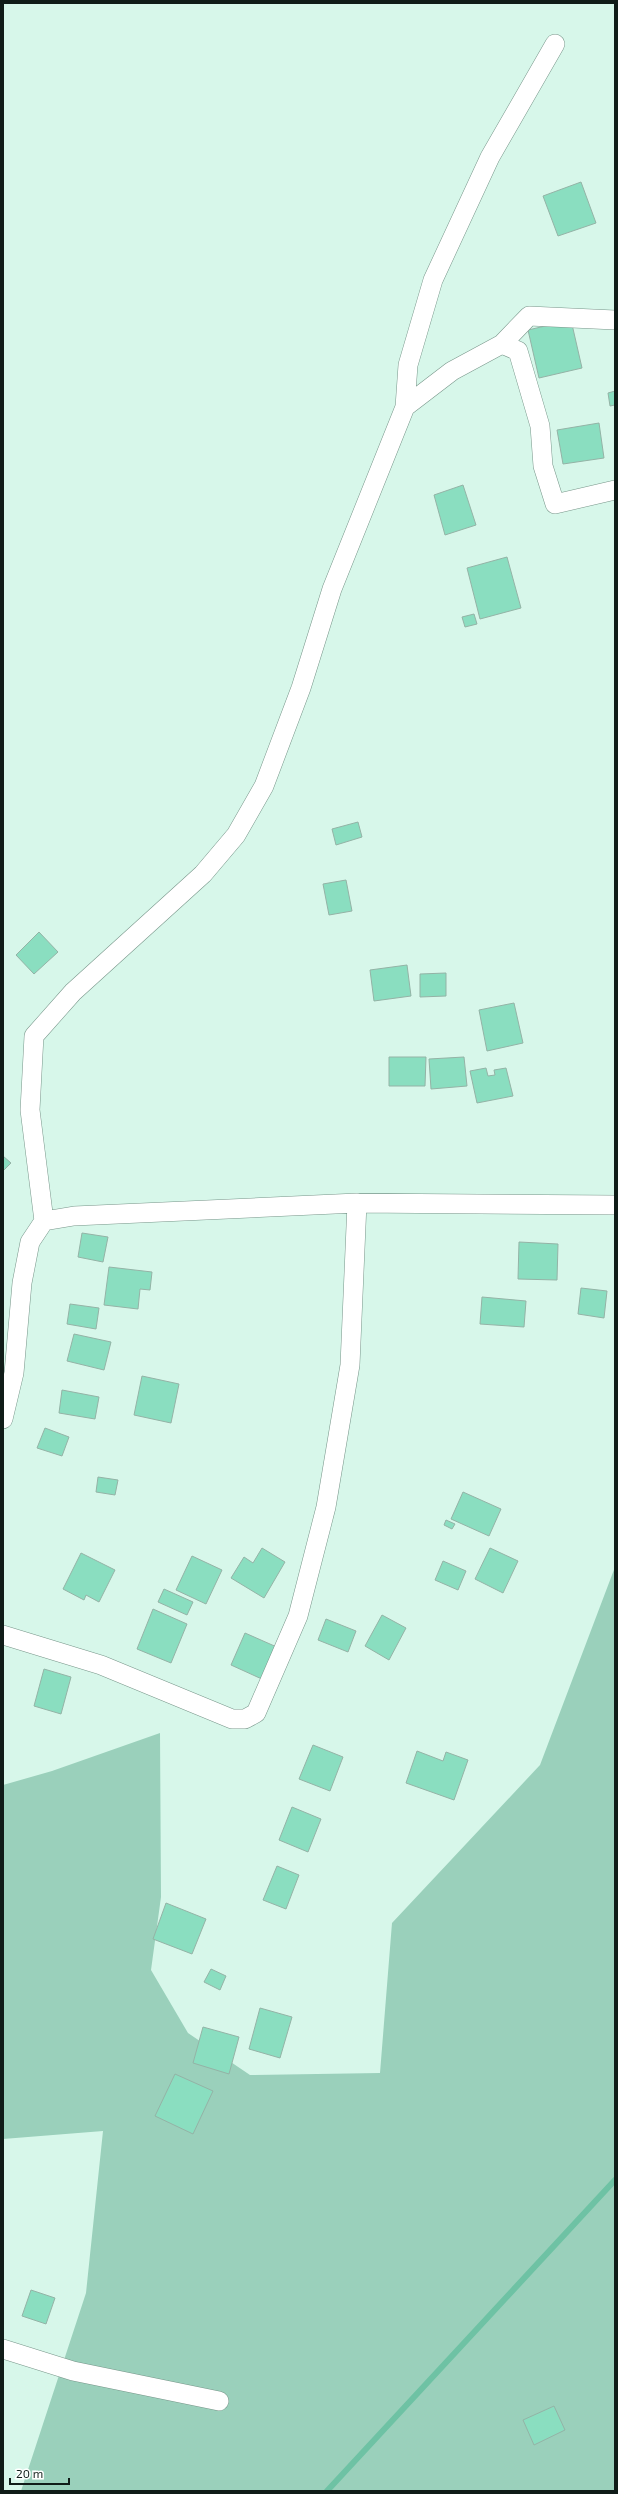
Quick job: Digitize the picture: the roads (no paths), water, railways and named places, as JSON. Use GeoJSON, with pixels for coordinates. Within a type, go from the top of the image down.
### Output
{"type":"FeatureCollection","features":[{"type":"Feature","properties":{"kind":"street"},"geometry":{"type":"LineString","coordinates":[[3,1419],[14,1373],[22,1283],[30,1242],[44,1221],[30,1110],[34,1036],[73,992],[203,874],[236,835],[264,786],[301,688],[332,589],[405,407],[408,365],[433,280],[490,157],[555,44]]}},
{"type":"Feature","properties":{"kind":"street"},"geometry":{"type":"LineString","coordinates":[[405,407],[452,371],[502,344],[529,316],[615,320]]}},
{"type":"Feature","properties":{"kind":"street"},"geometry":{"type":"LineString","coordinates":[[502,344],[518,351],[540,426],[543,466],[555,504],[615,490]]}},
{"type":"Feature","properties":{"kind":"street"},"geometry":{"type":"LineString","coordinates":[[44,1221],[74,1216],[357,1203],[615,1205]]}},
{"type":"Feature","properties":{"kind":"street"},"geometry":{"type":"LineString","coordinates":[[3,1635],[101,1666],[232,1719],[245,1719],[256,1713],[298,1616],[326,1507],[350,1365],[357,1203]]}},
{"type":"Feature","properties":{"kind":"street"},"geometry":{"type":"LineString","coordinates":[[3,2348],[73,2371],[219,2401]]}},
{"type":"Feature","properties":{"kind":"waterway"},"geometry":{"type":"LineString","coordinates":[[327,2491],[615,2180]]}}]}
